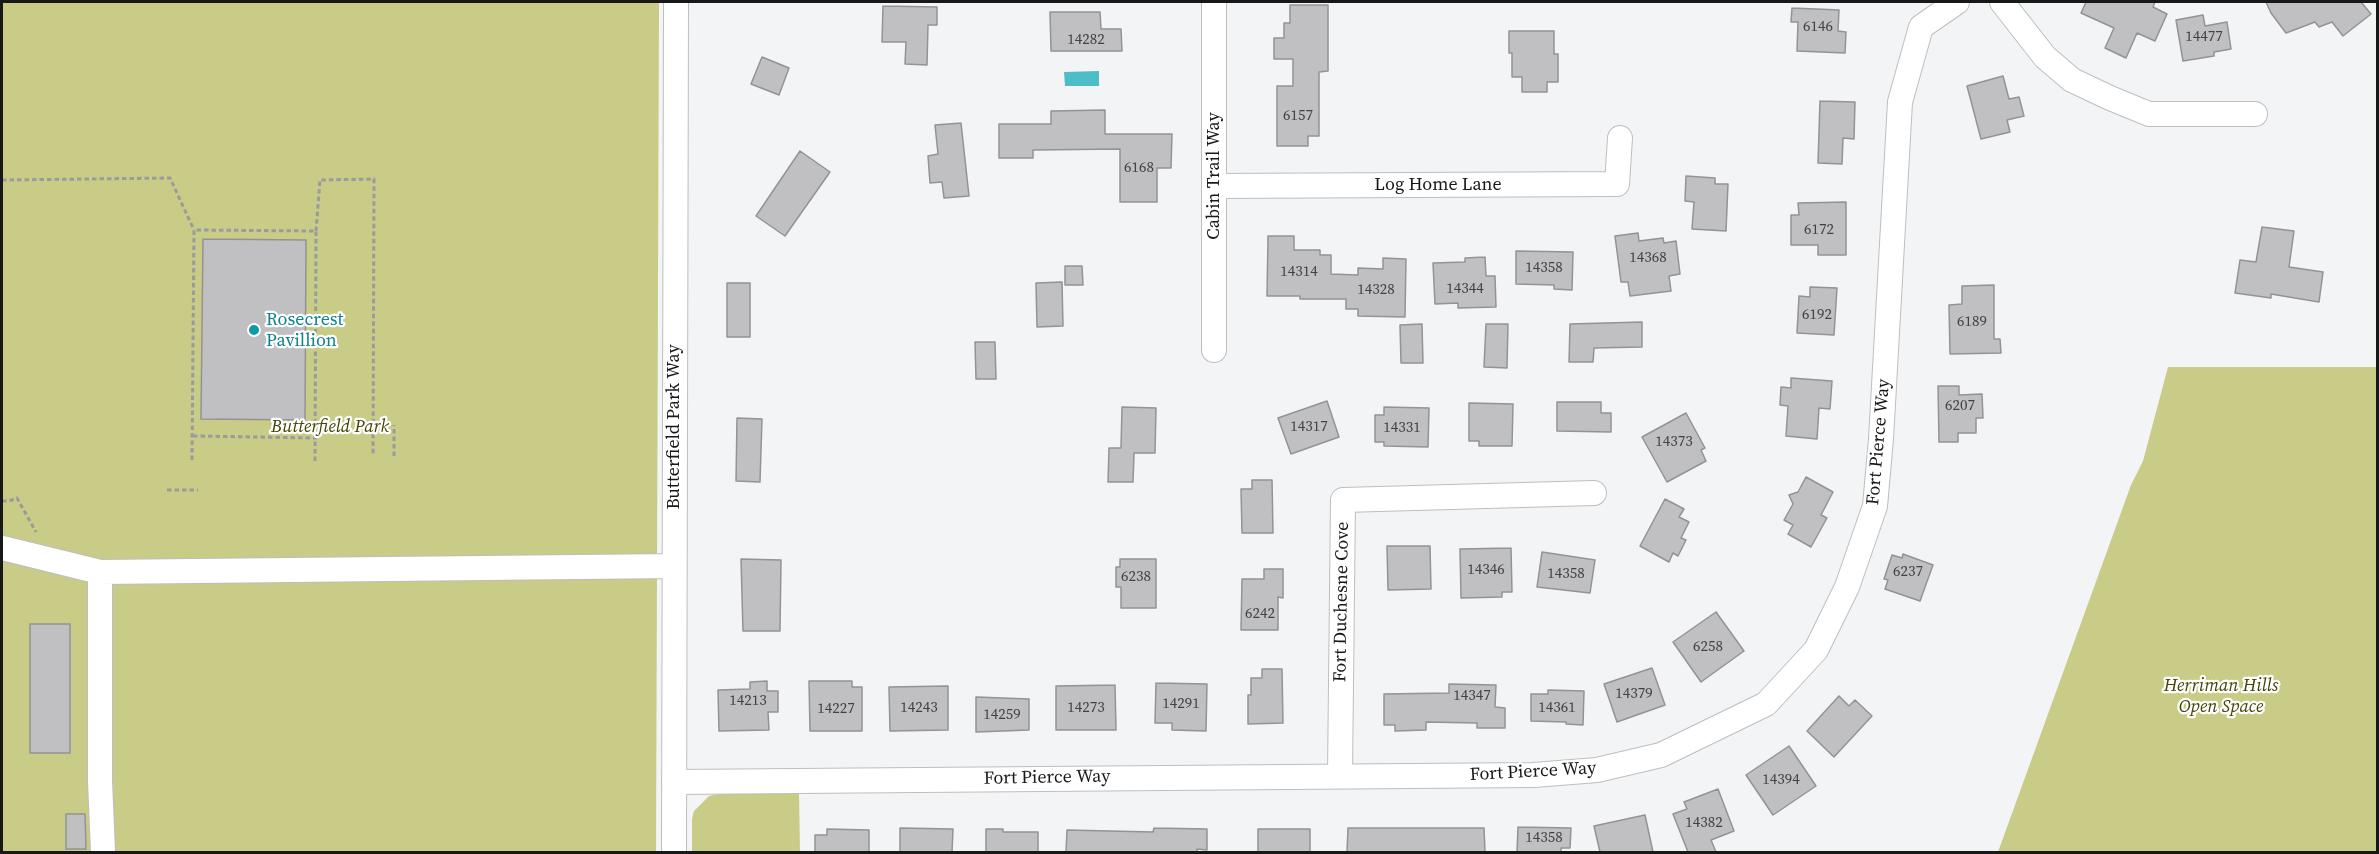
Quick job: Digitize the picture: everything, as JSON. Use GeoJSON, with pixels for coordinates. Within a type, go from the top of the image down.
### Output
{"type":"FeatureCollection","features":[{"type":"Feature","properties":{"kind":"street","name":"Butterfield Park Way"},"geometry":{"type":"LineString","coordinates":[[674,852],[676,2]]}},
{"type":"Feature","properties":{"kind":"street","name":"Cabin Trail Way"},"geometry":{"type":"LineString","coordinates":[[1214,2],[1214,350]]}},
{"type":"Feature","properties":{"kind":"street","name":"Fort Pierce Way"},"geometry":{"type":"LineString","coordinates":[[674,782],[1534,775],[1597,770],[1661,755],[1766,705],[1816,650],[1847,587],[1875,506],[1881,439],[1900,102],[1921,27],[1957,2]]}},
{"type":"Feature","properties":{"kind":"street"},"geometry":{"type":"LineString","coordinates":[[2002,2],[2045,57],[2072,80],[2110,98],[2149,114],[2255,114]]}},
{"type":"Feature","properties":{"kind":"street","name":"Log Home Lane"},"geometry":{"type":"LineString","coordinates":[[1214,186],[1617,184],[1620,138]]}},
{"type":"Feature","properties":{"kind":"street","name":"Fort Duchesne Cove"},"geometry":{"type":"LineString","coordinates":[[1340,775],[1343,500],[1594,493]]}},
{"type":"Feature","properties":{"kind":"street"},"geometry":{"type":"LineString","coordinates":[[2,548],[100,572],[674,566]]}},
{"type":"Feature","properties":{"kind":"street"},"geometry":{"type":"LineString","coordinates":[[100,572],[100,781],[103,852]]}},
{"type":"Feature","properties":{"kind":"path"},"geometry":{"type":"LineString","coordinates":[[2,180],[170,178],[194,230],[192,460]]}},
{"type":"Feature","properties":{"kind":"path"},"geometry":{"type":"LineString","coordinates":[[315,461],[317,438],[316,231],[320,180],[374,179],[373,455]]}},
{"type":"Feature","properties":{"kind":"path"},"geometry":{"type":"LineString","coordinates":[[194,230],[316,231]]}},
{"type":"Feature","properties":{"kind":"path"},"geometry":{"type":"LineString","coordinates":[[394,425],[394,456]]}},
{"type":"Feature","properties":{"kind":"path"},"geometry":{"type":"LineString","coordinates":[[193,436],[317,438]]}},
{"type":"Feature","properties":{"kind":"path"},"geometry":{"type":"LineString","coordinates":[[167,490],[198,490]]}},
{"type":"Feature","properties":{"kind":"path"},"geometry":{"type":"LineString","coordinates":[[2,501],[17,498],[36,532]]}},
{"type":"Feature","properties":{"kind":"green space","name":"Butterfield Park"},"geometry":{"type":"Polygon","coordinates":[[[2,2],[659,2],[656,852],[2,852],[2,2]]]}},
{"type":"Feature","properties":{"kind":"green space","name":"Herriman Hills Open Space"},"geometry":{"type":"Polygon","coordinates":[[[2168,367],[2377,367],[2377,852],[1998,852],[2131,485],[2143,461],[2168,367]]]}},
{"type":"Feature","properties":{"kind":"green space"},"geometry":{"type":"Polygon","coordinates":[[[724,793],[799,793],[800,852],[692,852],[694,811],[709,796],[724,793]]]}},
{"type":"Feature","properties":{"kind":"water"},"geometry":{"type":"Polygon","coordinates":[[[1099,71],[1099,86],[1065,86],[1064,72],[1099,71]]]}},
{"type":"Feature","properties":{"kind":"building"},"geometry":{"type":"Polygon","coordinates":[[[2086,2],[2155,2],[2153,7],[2167,14],[2155,41],[2137,33],[2126,58],[2105,48],[2114,28],[2081,13],[2086,2]]]}},
{"type":"Feature","properties":{"kind":"building"},"geometry":{"type":"Polygon","coordinates":[[[2266,2],[2361,2],[2371,14],[2343,36],[2332,22],[2319,27],[2315,22],[2286,33],[2266,2]]]}},
{"type":"Feature","properties":{"kind":"building"},"geometry":{"type":"Polygon","coordinates":[[[1290,5],[1328,5],[1328,71],[1319,72],[1319,136],[1308,136],[1308,146],[1277,146],[1277,86],[1293,86],[1293,59],[1274,59],[1274,38],[1284,38],[1284,23],[1290,23],[1290,5]]]}},
{"type":"Feature","properties":{"kind":"building"},"geometry":{"type":"Polygon","coordinates":[[[883,6],[937,7],[937,25],[928,25],[927,65],[905,64],[906,42],[882,42],[883,6]]]}},
{"type":"Feature","properties":{"kind":"building"},"geometry":{"type":"Polygon","coordinates":[[[1792,8],[1839,10],[1838,31],[1846,32],[1845,53],[1797,51],[1798,22],[1791,22],[1792,8]]]}},
{"type":"Feature","properties":{"kind":"building"},"geometry":{"type":"Polygon","coordinates":[[[1050,12],[1100,12],[1101,29],[1121,29],[1122,51],[1051,51],[1050,12]]]}},
{"type":"Feature","properties":{"kind":"building"},"geometry":{"type":"Polygon","coordinates":[[[2203,15],[2205,26],[2227,22],[2231,49],[2214,52],[2214,56],[2183,61],[2176,20],[2203,15]]]}},
{"type":"Feature","properties":{"kind":"building"},"geometry":{"type":"Polygon","coordinates":[[[1509,31],[1554,31],[1554,54],[1558,54],[1558,82],[1547,82],[1547,92],[1522,92],[1522,77],[1512,77],[1509,31]]]}},
{"type":"Feature","properties":{"kind":"building"},"geometry":{"type":"Polygon","coordinates":[[[762,57],[789,68],[779,95],[751,84],[762,57]]]}},
{"type":"Feature","properties":{"kind":"building"},"geometry":{"type":"Polygon","coordinates":[[[2003,76],[2009,99],[2019,97],[2024,116],[2007,120],[2010,132],[1981,139],[1967,86],[2003,76]]]}},
{"type":"Feature","properties":{"kind":"building"},"geometry":{"type":"Polygon","coordinates":[[[1820,101],[1855,102],[1854,139],[1843,138],[1842,164],[1818,163],[1820,101]]]}},
{"type":"Feature","properties":{"kind":"building"},"geometry":{"type":"Polygon","coordinates":[[[1105,110],[1105,134],[1172,134],[1171,168],[1157,168],[1157,202],[1120,202],[1120,149],[1033,150],[1033,158],[999,158],[999,124],[1051,124],[1051,111],[1105,110]]]}},
{"type":"Feature","properties":{"kind":"building"},"geometry":{"type":"Polygon","coordinates":[[[961,123],[969,196],[944,198],[942,182],[930,183],[928,156],[938,154],[935,125],[961,123]]]}},
{"type":"Feature","properties":{"kind":"building"},"geometry":{"type":"Polygon","coordinates":[[[800,151],[830,172],[785,236],[756,216],[800,151]]]}},
{"type":"Feature","properties":{"kind":"building"},"geometry":{"type":"Polygon","coordinates":[[[1686,176],[1715,178],[1715,184],[1728,184],[1726,231],[1692,229],[1694,202],[1685,201],[1686,176]]]}},
{"type":"Feature","properties":{"kind":"building"},"geometry":{"type":"Polygon","coordinates":[[[1846,202],[1846,255],[1818,255],[1818,245],[1791,245],[1791,215],[1799,215],[1798,203],[1846,202]]]}},
{"type":"Feature","properties":{"kind":"building"},"geometry":{"type":"Polygon","coordinates":[[[2262,227],[2294,231],[2289,267],[2323,272],[2319,302],[2271,294],[2271,298],[2235,293],[2240,260],[2256,262],[2262,227]]]}},
{"type":"Feature","properties":{"kind":"building"},"geometry":{"type":"Polygon","coordinates":[[[1638,233],[1639,241],[1663,238],[1664,243],[1676,241],[1680,274],[1669,276],[1671,291],[1630,296],[1628,282],[1621,282],[1615,236],[1638,233]]]}},
{"type":"Feature","properties":{"kind":"building"},"geometry":{"type":"Polygon","coordinates":[[[1268,236],[1294,236],[1294,250],[1320,250],[1320,255],[1331,255],[1331,274],[1358,275],[1358,268],[1383,269],[1383,258],[1406,259],[1405,317],[1358,316],[1358,309],[1346,309],[1346,299],[1267,296],[1268,236]]]}},
{"type":"Feature","properties":{"kind":"building","name":"Rosecrest Pavillion"},"geometry":{"type":"Polygon","coordinates":[[[203,239],[306,240],[305,420],[201,419],[203,239]]]}},
{"type":"Feature","properties":{"kind":"building"},"geometry":{"type":"Polygon","coordinates":[[[1516,251],[1573,252],[1572,290],[1554,289],[1554,285],[1516,284],[1516,251]]]}},
{"type":"Feature","properties":{"kind":"building"},"geometry":{"type":"Polygon","coordinates":[[[1485,257],[1486,276],[1495,276],[1496,307],[1458,308],[1458,303],[1435,304],[1433,263],[1465,262],[1465,258],[1485,257]]]}},
{"type":"Feature","properties":{"kind":"building"},"geometry":{"type":"Polygon","coordinates":[[[1065,266],[1082,266],[1083,285],[1065,285],[1065,266]]]}},
{"type":"Feature","properties":{"kind":"building"},"geometry":{"type":"Polygon","coordinates":[[[1062,282],[1063,326],[1037,327],[1036,283],[1062,282]]]}},
{"type":"Feature","properties":{"kind":"building"},"geometry":{"type":"Polygon","coordinates":[[[727,283],[750,283],[750,337],[727,337],[727,283]]]}},
{"type":"Feature","properties":{"kind":"building"},"geometry":{"type":"Polygon","coordinates":[[[1994,285],[1994,339],[2000,339],[2001,353],[1950,354],[1949,305],[1962,304],[1962,286],[1994,285]]]}},
{"type":"Feature","properties":{"kind":"building"},"geometry":{"type":"Polygon","coordinates":[[[1810,287],[1837,288],[1834,335],[1797,333],[1799,296],[1810,297],[1810,287]]]}},
{"type":"Feature","properties":{"kind":"building"},"geometry":{"type":"Polygon","coordinates":[[[1642,322],[1642,347],[1594,348],[1593,362],[1569,362],[1570,324],[1642,322]]]}},
{"type":"Feature","properties":{"kind":"building"},"geometry":{"type":"Polygon","coordinates":[[[1422,324],[1423,363],[1401,363],[1400,325],[1422,324]]]}},
{"type":"Feature","properties":{"kind":"building"},"geometry":{"type":"Polygon","coordinates":[[[1486,324],[1508,324],[1507,368],[1484,367],[1486,324]]]}},
{"type":"Feature","properties":{"kind":"building"},"geometry":{"type":"Polygon","coordinates":[[[975,342],[995,342],[996,379],[976,379],[975,342]]]}},
{"type":"Feature","properties":{"kind":"building"},"geometry":{"type":"Polygon","coordinates":[[[1791,378],[1832,381],[1830,409],[1819,408],[1817,439],[1786,436],[1788,406],[1780,405],[1781,387],[1791,388],[1791,378]]]}},
{"type":"Feature","properties":{"kind":"building"},"geometry":{"type":"Polygon","coordinates":[[[1938,386],[1959,386],[1959,395],[1982,394],[1983,418],[1976,418],[1976,433],[1958,433],[1958,442],[1939,442],[1938,386]]]}},
{"type":"Feature","properties":{"kind":"building"},"geometry":{"type":"Polygon","coordinates":[[[1327,401],[1339,437],[1291,454],[1278,418],[1327,401]]]}},
{"type":"Feature","properties":{"kind":"building"},"geometry":{"type":"Polygon","coordinates":[[[1557,402],[1601,402],[1601,413],[1611,413],[1611,432],[1557,431],[1557,402]]]}},
{"type":"Feature","properties":{"kind":"building"},"geometry":{"type":"Polygon","coordinates":[[[1469,403],[1513,404],[1512,446],[1479,446],[1479,441],[1469,441],[1469,403]]]}},
{"type":"Feature","properties":{"kind":"building"},"geometry":{"type":"Polygon","coordinates":[[[1122,407],[1156,408],[1155,453],[1134,453],[1133,482],[1108,482],[1109,448],[1121,448],[1122,407]]]}},
{"type":"Feature","properties":{"kind":"building"},"geometry":{"type":"Polygon","coordinates":[[[1384,407],[1429,408],[1428,447],[1384,446],[1384,442],[1375,442],[1375,415],[1384,415],[1384,407]]]}},
{"type":"Feature","properties":{"kind":"building"},"geometry":{"type":"Polygon","coordinates":[[[1686,413],[1705,448],[1701,450],[1706,461],[1667,482],[1642,437],[1686,413]]]}},
{"type":"Feature","properties":{"kind":"building"},"geometry":{"type":"Polygon","coordinates":[[[737,418],[762,419],[760,482],[736,481],[737,418]]]}},
{"type":"Feature","properties":{"kind":"building"},"geometry":{"type":"Polygon","coordinates":[[[1806,477],[1833,492],[1821,515],[1827,518],[1811,547],[1788,534],[1793,525],[1784,520],[1793,504],[1789,495],[1798,492],[1806,477]]]}},
{"type":"Feature","properties":{"kind":"building"},"geometry":{"type":"Polygon","coordinates":[[[1252,480],[1272,480],[1273,533],[1242,533],[1241,489],[1252,489],[1252,480]]]}},
{"type":"Feature","properties":{"kind":"building"},"geometry":{"type":"Polygon","coordinates":[[[1665,499],[1684,509],[1679,517],[1689,522],[1681,538],[1686,540],[1678,556],[1673,553],[1669,562],[1640,546],[1665,499]]]}},
{"type":"Feature","properties":{"kind":"building"},"geometry":{"type":"Polygon","coordinates":[[[1387,546],[1430,546],[1431,589],[1388,590],[1387,546]]]}},
{"type":"Feature","properties":{"kind":"building"},"geometry":{"type":"Polygon","coordinates":[[[1511,548],[1512,592],[1502,592],[1502,597],[1461,598],[1460,549],[1511,548]]]}},
{"type":"Feature","properties":{"kind":"building"},"geometry":{"type":"Polygon","coordinates":[[[1542,552],[1595,560],[1590,593],[1537,587],[1542,552]]]}},
{"type":"Feature","properties":{"kind":"building"},"geometry":{"type":"Polygon","coordinates":[[[1903,554],[1933,565],[1920,601],[1885,589],[1888,580],[1884,579],[1892,555],[1902,558],[1903,554]]]}},
{"type":"Feature","properties":{"kind":"building"},"geometry":{"type":"Polygon","coordinates":[[[741,559],[781,560],[780,631],[743,631],[741,559]]]}},
{"type":"Feature","properties":{"kind":"building"},"geometry":{"type":"Polygon","coordinates":[[[1120,559],[1156,559],[1156,608],[1121,608],[1121,587],[1116,587],[1116,567],[1120,567],[1120,559]]]}},
{"type":"Feature","properties":{"kind":"building"},"geometry":{"type":"Polygon","coordinates":[[[1264,569],[1283,569],[1283,598],[1278,597],[1278,630],[1241,630],[1242,579],[1264,579],[1264,569]]]}},
{"type":"Feature","properties":{"kind":"building"},"geometry":{"type":"Polygon","coordinates":[[[1716,612],[1744,651],[1701,682],[1673,642],[1716,612]]]}},
{"type":"Feature","properties":{"kind":"building"},"geometry":{"type":"Polygon","coordinates":[[[30,624],[70,624],[70,753],[30,753],[30,624]]]}},
{"type":"Feature","properties":{"kind":"building"},"geometry":{"type":"Polygon","coordinates":[[[1652,668],[1665,705],[1617,722],[1604,684],[1652,668]]]}},
{"type":"Feature","properties":{"kind":"building"},"geometry":{"type":"Polygon","coordinates":[[[1262,669],[1282,669],[1283,723],[1248,724],[1248,695],[1251,695],[1251,678],[1262,678],[1262,669]]]}},
{"type":"Feature","properties":{"kind":"building"},"geometry":{"type":"Polygon","coordinates":[[[767,681],[767,691],[778,691],[778,712],[768,712],[769,730],[719,731],[718,690],[750,689],[750,682],[767,681]]]}},
{"type":"Feature","properties":{"kind":"building"},"geometry":{"type":"Polygon","coordinates":[[[809,681],[852,681],[852,687],[862,687],[862,731],[810,731],[809,681]]]}},
{"type":"Feature","properties":{"kind":"building"},"geometry":{"type":"Polygon","coordinates":[[[1156,683],[1207,684],[1206,731],[1172,730],[1172,723],[1155,723],[1156,683]]]}},
{"type":"Feature","properties":{"kind":"building"},"geometry":{"type":"Polygon","coordinates":[[[1449,684],[1496,685],[1495,707],[1505,708],[1505,728],[1477,728],[1477,723],[1426,722],[1426,730],[1395,731],[1395,725],[1384,725],[1384,694],[1449,693],[1449,684]]]}},
{"type":"Feature","properties":{"kind":"building"},"geometry":{"type":"Polygon","coordinates":[[[1115,685],[1116,730],[1056,730],[1056,686],[1115,685]]]}},
{"type":"Feature","properties":{"kind":"building"},"geometry":{"type":"Polygon","coordinates":[[[948,686],[948,730],[890,731],[889,687],[948,686]]]}},
{"type":"Feature","properties":{"kind":"building"},"geometry":{"type":"Polygon","coordinates":[[[1548,690],[1584,691],[1583,725],[1531,721],[1531,694],[1548,694],[1548,690]]]}},
{"type":"Feature","properties":{"kind":"building"},"geometry":{"type":"Polygon","coordinates":[[[1839,696],[1849,706],[1855,700],[1872,716],[1834,757],[1807,731],[1839,696]]]}},
{"type":"Feature","properties":{"kind":"building"},"geometry":{"type":"Polygon","coordinates":[[[976,697],[1029,699],[1029,730],[976,732],[976,697]]]}},
{"type":"Feature","properties":{"kind":"building"},"geometry":{"type":"Polygon","coordinates":[[[1789,746],[1816,786],[1773,815],[1746,775],[1789,746]]]}},
{"type":"Feature","properties":{"kind":"building"},"geometry":{"type":"Polygon","coordinates":[[[1718,789],[1734,831],[1711,840],[1716,852],[1688,852],[1673,814],[1687,809],[1684,802],[1718,789]]]}},
{"type":"Feature","properties":{"kind":"building"},"geometry":{"type":"Polygon","coordinates":[[[66,814],[85,814],[86,849],[66,849],[66,814]]]}},
{"type":"Feature","properties":{"kind":"building"},"geometry":{"type":"Polygon","coordinates":[[[1645,815],[1653,852],[1600,852],[1594,826],[1645,815]]]}},
{"type":"Feature","properties":{"kind":"building"},"geometry":{"type":"Polygon","coordinates":[[[1518,827],[1571,828],[1570,848],[1561,848],[1561,852],[1517,852],[1518,827]]]}},
{"type":"Feature","properties":{"kind":"building"},"geometry":{"type":"Polygon","coordinates":[[[900,828],[953,829],[952,852],[900,852],[900,828]]]}},
{"type":"Feature","properties":{"kind":"building"},"geometry":{"type":"Polygon","coordinates":[[[1154,828],[1207,829],[1207,850],[1197,849],[1197,852],[1066,852],[1067,830],[1153,832],[1154,828]]]}},
{"type":"Feature","properties":{"kind":"building"},"geometry":{"type":"Polygon","coordinates":[[[1348,828],[1484,828],[1485,852],[1347,852],[1348,828]]]}},
{"type":"Feature","properties":{"kind":"building"},"geometry":{"type":"Polygon","coordinates":[[[827,829],[869,830],[869,852],[815,852],[815,835],[827,835],[827,829]]]}},
{"type":"Feature","properties":{"kind":"building"},"geometry":{"type":"Polygon","coordinates":[[[986,829],[1003,829],[1003,832],[1038,832],[1038,852],[986,852],[986,829]]]}},
{"type":"Feature","properties":{"kind":"building"},"geometry":{"type":"Polygon","coordinates":[[[1258,829],[1310,829],[1310,852],[1258,852],[1258,829]]]}},
{"type":"Feature","properties":{"kind":"place","name":"Rosecrest Pavillion"},"geometry":{"type":"Point","coordinates":[254,330]}}]}
